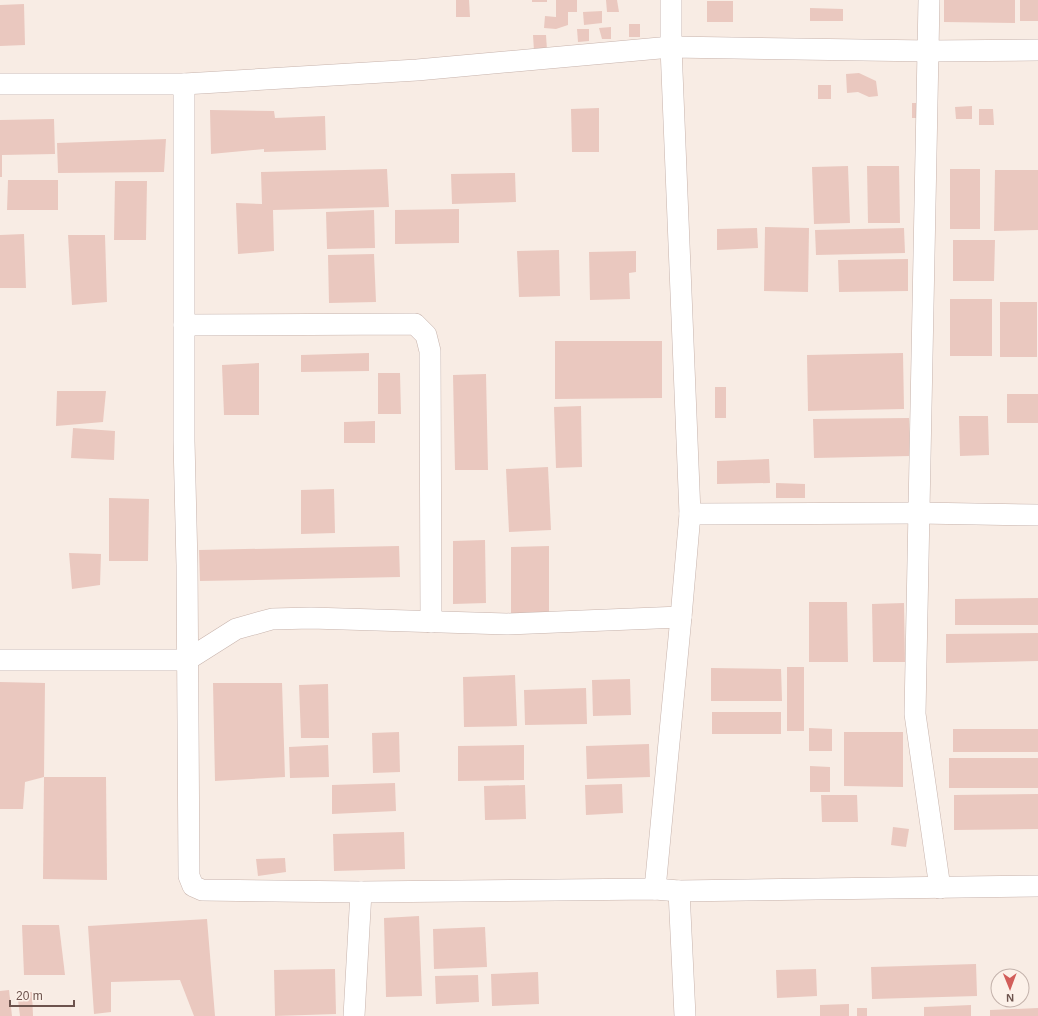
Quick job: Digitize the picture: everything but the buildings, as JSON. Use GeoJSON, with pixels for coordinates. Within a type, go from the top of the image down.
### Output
{"type":"FeatureCollection","features":[{"type":"Feature","properties":{"kind":"street"},"geometry":{"type":"LineString","coordinates":[[655,889],[690,514],[671,47],[671,0]]}},
{"type":"Feature","properties":{"kind":"street"},"geometry":{"type":"LineString","coordinates":[[929,0],[915,714],[940,888]]}},
{"type":"Feature","properties":{"kind":"street"},"geometry":{"type":"LineString","coordinates":[[0,84],[184,84],[417,70],[671,47],[929,51],[1038,50]]}},
{"type":"Feature","properties":{"kind":"street"},"geometry":{"type":"LineString","coordinates":[[184,84],[184,325],[189,876],[193,886],[202,890],[361,892],[655,889],[679,891],[1038,886]]}},
{"type":"Feature","properties":{"kind":"street"},"geometry":{"type":"LineString","coordinates":[[184,325],[415,324],[426,335],[430,351],[431,622]]}},
{"type":"Feature","properties":{"kind":"street"},"geometry":{"type":"LineString","coordinates":[[690,514],[919,513],[1038,515]]}},
{"type":"Feature","properties":{"kind":"street"},"geometry":{"type":"LineString","coordinates":[[0,660],[187,660],[236,629],[272,619],[311,618],[507,624],[681,617]]}},
{"type":"Feature","properties":{"kind":"street"},"geometry":{"type":"LineString","coordinates":[[679,891],[685,1016]]}},
{"type":"Feature","properties":{"kind":"street"},"geometry":{"type":"LineString","coordinates":[[354,1016],[361,892]]}}]}
